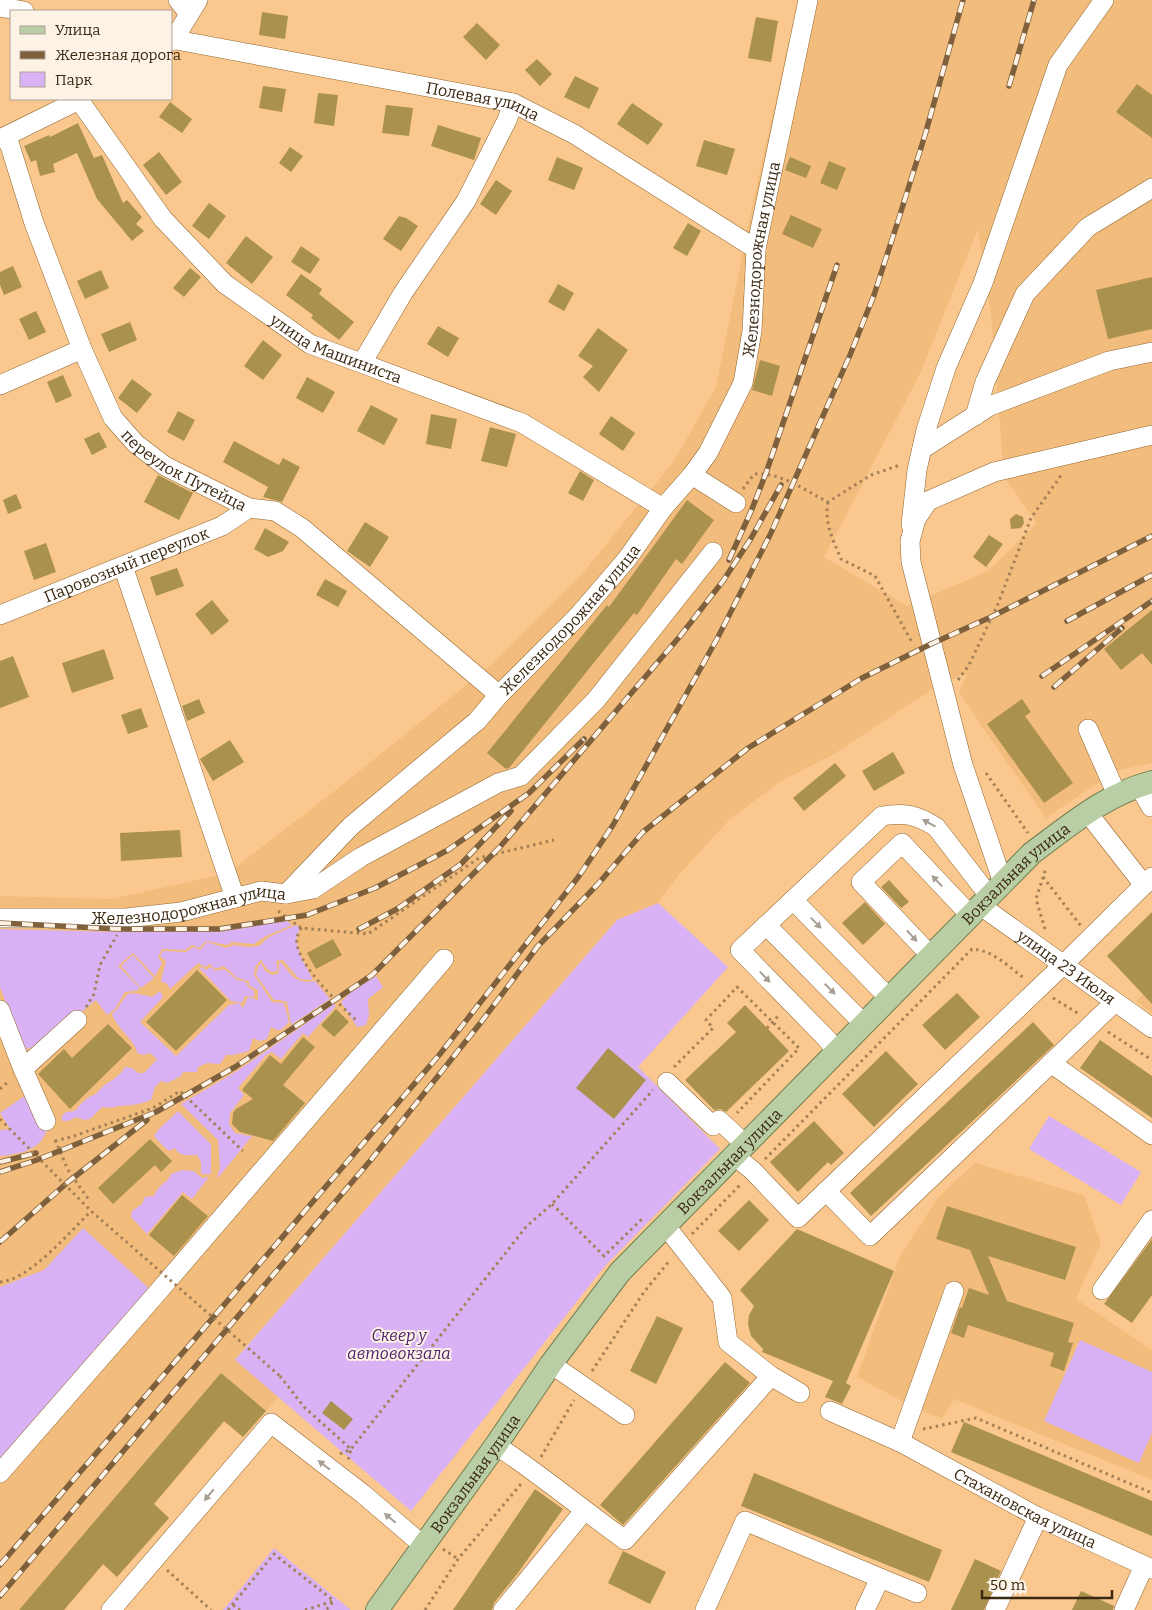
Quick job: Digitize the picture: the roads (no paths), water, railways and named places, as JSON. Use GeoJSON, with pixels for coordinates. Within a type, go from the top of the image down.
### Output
{"type":"FeatureCollection","features":[{"type":"Feature","properties":{"kind":"main road","name":"Вокзальная улица"},"geometry":{"type":"LineString","coordinates":[[377,1610],[655,1221],[740,1150],[1032,852],[1087,812],[1117,795],[1145,784]]}},
{"type":"Feature","properties":{"kind":"street","name":"Железнодорожная улица"},"geometry":{"type":"LineString","coordinates":[[0,918],[126,918],[181,912],[261,891],[286,894],[351,826],[477,721],[499,695],[578,616],[627,559],[663,508],[692,475],[708,453],[743,383],[752,331],[756,249],[808,0]]}},
{"type":"Feature","properties":{"kind":"street"},"geometry":{"type":"LineString","coordinates":[[986,900],[963,765],[911,562],[912,505],[926,430],[946,368],[983,283],[1058,65],[1104,0]]}},
{"type":"Feature","properties":{"kind":"street"},"geometry":{"type":"LineString","coordinates":[[172,40],[188,5]]}},
{"type":"Feature","properties":{"kind":"street"},"geometry":{"type":"LineString","coordinates":[[0,7],[18,10]]}},
{"type":"Feature","properties":{"kind":"street","name":"Полевая улица"},"geometry":{"type":"LineString","coordinates":[[172,40],[513,103],[574,134],[756,249]]}},
{"type":"Feature","properties":{"kind":"street"},"geometry":{"type":"LineString","coordinates":[[4,138],[80,100]]}},
{"type":"Feature","properties":{"kind":"street","name":"улица Машиниста"},"geometry":{"type":"LineString","coordinates":[[80,100],[163,219],[225,284],[310,344],[522,423],[663,508]]}},
{"type":"Feature","properties":{"kind":"street"},"geometry":{"type":"LineString","coordinates":[[362,363],[403,293],[466,201],[507,120],[513,103]]}},
{"type":"Feature","properties":{"kind":"street","name":"переулок Путейца"},"geometry":{"type":"LineString","coordinates":[[4,138],[82,349],[113,418],[136,444],[165,466],[249,508],[275,511],[302,528],[499,695]]}},
{"type":"Feature","properties":{"kind":"street"},"geometry":{"type":"LineString","coordinates":[[975,416],[989,373],[1025,294],[1088,226],[1152,188]]}},
{"type":"Feature","properties":{"kind":"street"},"geometry":{"type":"LineString","coordinates":[[0,385],[82,349]]}},
{"type":"Feature","properties":{"kind":"street"},"geometry":{"type":"LineString","coordinates":[[920,456],[990,406],[1109,361],[1152,352]]}},
{"type":"Feature","properties":{"kind":"street"},"geometry":{"type":"LineString","coordinates":[[910,541],[916,519],[928,501],[994,472],[1152,435]]}},
{"type":"Feature","properties":{"kind":"street"},"geometry":{"type":"LineString","coordinates":[[692,475],[736,503]]}},
{"type":"Feature","properties":{"kind":"street","name":"Паровозный переулок"},"geometry":{"type":"LineString","coordinates":[[0,615],[222,526],[249,508]]}},
{"type":"Feature","properties":{"kind":"street"},"geometry":{"type":"LineString","coordinates":[[286,894],[313,889],[361,857],[446,810],[498,783],[521,776],[596,700],[714,552]]}},
{"type":"Feature","properties":{"kind":"street"},"geometry":{"type":"LineString","coordinates":[[123,566],[235,898]]}},
{"type":"Feature","properties":{"kind":"street"},"geometry":{"type":"LineString","coordinates":[[1088,729],[1117,795]]}},
{"type":"Feature","properties":{"kind":"street"},"geometry":{"type":"LineString","coordinates":[[1145,784],[1151,806]]}},
{"type":"Feature","properties":{"kind":"street"},"geometry":{"type":"LineString","coordinates":[[665,1080],[713,1126],[719,1120],[725,1125],[753,1171],[798,1218],[1063,965],[1148,881],[1087,812]]}},
{"type":"Feature","properties":{"kind":"street"},"geometry":{"type":"LineString","coordinates":[[837,1051],[740,950],[882,816],[898,813],[912,815],[936,827],[961,859],[986,900]]}},
{"type":"Feature","properties":{"kind":"street"},"geometry":{"type":"LineString","coordinates":[[931,956],[861,882],[902,843],[986,900]]}},
{"type":"Feature","properties":{"kind":"street"},"geometry":{"type":"LineString","coordinates":[[793,900],[890,999]]}},
{"type":"Feature","properties":{"kind":"street","name":"улица 23 Июля"},"geometry":{"type":"LineString","coordinates":[[986,900],[1063,965],[1152,1028]]}},
{"type":"Feature","properties":{"kind":"street"},"geometry":{"type":"LineString","coordinates":[[766,925],[864,1024]]}},
{"type":"Feature","properties":{"kind":"street"},"geometry":{"type":"LineString","coordinates":[[0,1473],[444,959]]}},
{"type":"Feature","properties":{"kind":"street"},"geometry":{"type":"LineString","coordinates":[[826,1191],[870,1236],[1115,1002]]}},
{"type":"Feature","properties":{"kind":"street"},"geometry":{"type":"LineString","coordinates":[[0,1010],[46,1121]]}},
{"type":"Feature","properties":{"kind":"street"},"geometry":{"type":"LineString","coordinates":[[23,1069],[77,1020]]}},
{"type":"Feature","properties":{"kind":"street"},"geometry":{"type":"LineString","coordinates":[[1051,1063],[1152,1135]]}},
{"type":"Feature","properties":{"kind":"street"},"geometry":{"type":"LineString","coordinates":[[1102,1290],[1152,1220]]}},
{"type":"Feature","properties":{"kind":"street"},"geometry":{"type":"LineString","coordinates":[[655,1221],[681,1246],[722,1298],[728,1342],[771,1376],[800,1394]]}},
{"type":"Feature","properties":{"kind":"street"},"geometry":{"type":"LineString","coordinates":[[901,1437],[954,1291]]}},
{"type":"Feature","properties":{"kind":"street"},"geometry":{"type":"LineString","coordinates":[[551,1364],[625,1415]]}},
{"type":"Feature","properties":{"kind":"street"},"geometry":{"type":"LineString","coordinates":[[496,1445],[533,1470],[625,1540],[771,1376]]}},
{"type":"Feature","properties":{"kind":"street","name":"Стахановская улица"},"geometry":{"type":"LineString","coordinates":[[830,1412],[901,1437],[1038,1517],[1148,1568]]}},
{"type":"Feature","properties":{"kind":"street"},"geometry":{"type":"LineString","coordinates":[[111,1610],[271,1423],[363,1494],[424,1546]]}},
{"type":"Feature","properties":{"kind":"street"},"geometry":{"type":"LineString","coordinates":[[504,1610],[584,1510]]}},
{"type":"Feature","properties":{"kind":"street"},"geometry":{"type":"LineString","coordinates":[[995,1610],[1038,1517]]}},
{"type":"Feature","properties":{"kind":"street"},"geometry":{"type":"LineString","coordinates":[[705,1610],[745,1521],[917,1593]]}},
{"type":"Feature","properties":{"kind":"street"},"geometry":{"type":"LineString","coordinates":[[1124,1610],[1148,1568]]}},
{"type":"Feature","properties":{"kind":"street"},"geometry":{"type":"LineString","coordinates":[[865,1610],[880,1578]]}},
{"type":"Feature","properties":{"kind":"railway"},"geometry":{"type":"LineString","coordinates":[[0,1565],[440,1054],[579,876],[613,825],[717,639],[771,533],[850,355],[874,295],[898,221],[925,135],[963,0]]}},
{"type":"Feature","properties":{"kind":"railway"},"geometry":{"type":"LineString","coordinates":[[1009,86],[1034,0]]}},
{"type":"Feature","properties":{"kind":"railway"},"geometry":{"type":"LineString","coordinates":[[729,560],[766,473],[837,265]]}},
{"type":"Feature","properties":{"kind":"railway"},"geometry":{"type":"LineString","coordinates":[[0,1172],[37,1160],[156,1112],[235,1067],[372,975],[499,848],[681,635],[723,581],[750,540],[781,485]]}},
{"type":"Feature","properties":{"kind":"railway"},"geometry":{"type":"LineString","coordinates":[[0,1596],[370,1161],[482,1021],[538,946],[598,884],[643,832],[748,748],[862,678],[991,617],[1152,536]]}},
{"type":"Feature","properties":{"kind":"railway"},"geometry":{"type":"LineString","coordinates":[[1067,621],[1152,575]]}},
{"type":"Feature","properties":{"kind":"railway"},"geometry":{"type":"LineString","coordinates":[[1042,676],[1152,601]]}},
{"type":"Feature","properties":{"kind":"railway"},"geometry":{"type":"LineString","coordinates":[[1054,687],[1122,628]]}},
{"type":"Feature","properties":{"kind":"railway"},"geometry":{"type":"LineString","coordinates":[[0,923],[120,929],[219,929],[307,915],[375,888],[448,850],[529,793],[584,739]]}},
{"type":"Feature","properties":{"kind":"railway"},"geometry":{"type":"LineString","coordinates":[[359,929],[397,909],[461,864],[511,811]]}},
{"type":"Feature","properties":{"kind":"railway"},"geometry":{"type":"LineString","coordinates":[[0,1242],[68,1182],[147,1120]]}},
{"type":"Feature","properties":{"kind":"railway"},"geometry":{"type":"LineString","coordinates":[[0,1162],[36,1153]]}},
{"type":"Feature","properties":{"kind":"park label","name":"Сквер у автовокзала"},"geometry":{"type":"Point","coordinates":[399,1344]}}]}
